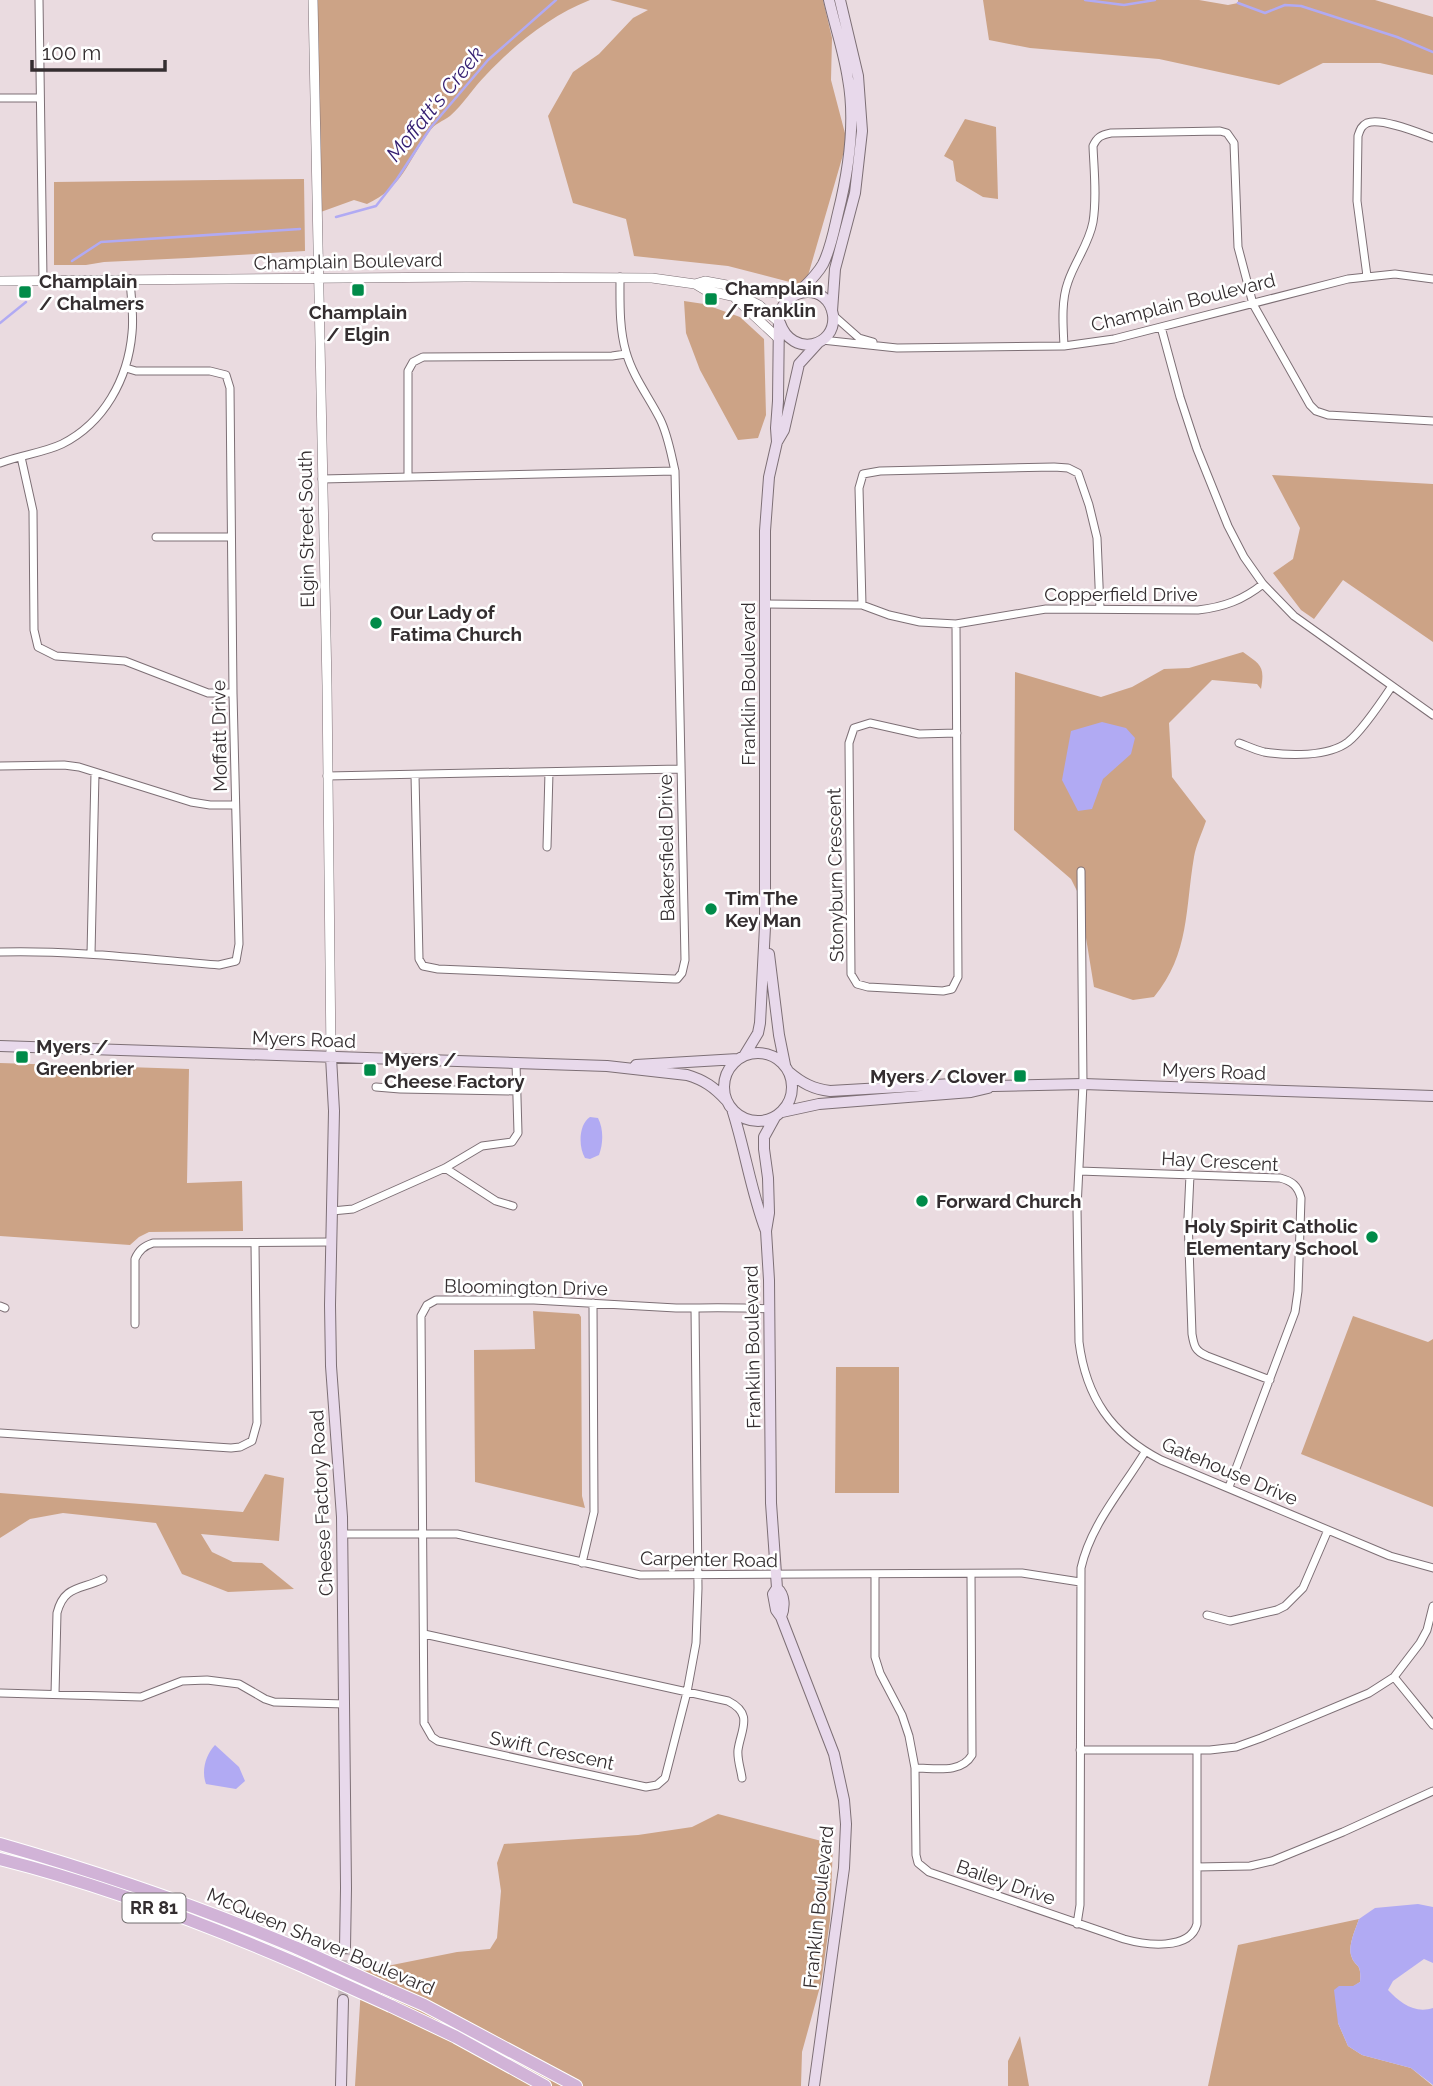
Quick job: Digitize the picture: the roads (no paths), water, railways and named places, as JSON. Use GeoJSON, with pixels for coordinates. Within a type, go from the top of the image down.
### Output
{"type":"FeatureCollection","features":[{"type":"Feature","properties":{"kind":"main road"},"geometry":{"type":"LineString","coordinates":[[829,0],[848,79],[851,110],[850,153],[839,209],[824,262],[819,272],[785,301],[779,323],[783,332],[795,343],[811,345],[821,341],[831,329],[835,268],[855,193],[862,131],[858,75],[840,0]]}},
{"type":"Feature","properties":{"kind":"main road"},"geometry":{"type":"LineString","coordinates":[[796,294],[815,293],[828,303],[832,313]]}},
{"type":"Feature","properties":{"kind":"main road","name":"Franklin Boulevard"},"geometry":{"type":"LineString","coordinates":[[741,1057],[758,1033],[760,1023],[765,927],[766,509],[769,477],[777,442],[779,323]]}},
{"type":"Feature","properties":{"kind":"main road","name":"Franklin Boulevard"},"geometry":{"type":"LineString","coordinates":[[777,442],[784,430],[800,364],[821,341]]}},
{"type":"Feature","properties":{"kind":"main road","name":"Franklin Boulevard"},"geometry":{"type":"LineString","coordinates":[[765,927],[779,1035],[787,1069]]}},
{"type":"Feature","properties":{"kind":"main road","name":"Myers Road"},"geometry":{"type":"LineString","coordinates":[[0,1046],[607,1066],[687,1075],[714,1088],[729,1105]]}},
{"type":"Feature","properties":{"kind":"main road"},"geometry":{"type":"LineString","coordinates":[[755,1053],[766,1054],[776,1058],[787,1069],[792,1083],[792,1094],[788,1104],[778,1115],[764,1121],[752,1121],[741,1117],[729,1105],[723,1091],[726,1073],[741,1057],[755,1053]]}},
{"type":"Feature","properties":{"kind":"main road","name":"Cheese Factory Road"},"geometry":{"type":"LineString","coordinates":[[331,1057],[334,1111],[330,1332],[340,1461],[342,1534],[345,1948]]}},
{"type":"Feature","properties":{"kind":"main road","name":"Myers Road"},"geometry":{"type":"LineString","coordinates":[[607,1066],[741,1057]]}},
{"type":"Feature","properties":{"kind":"main road","name":"Myers Road"},"geometry":{"type":"LineString","coordinates":[[787,1069],[800,1082],[830,1091],[970,1083],[994,1086],[1083,1084],[1433,1096]]}},
{"type":"Feature","properties":{"kind":"main road","name":"Myers Road"},"geometry":{"type":"LineString","coordinates":[[778,1115],[819,1104],[971,1091],[994,1086]]}},
{"type":"Feature","properties":{"kind":"main road","name":"Franklin Boulevard"},"geometry":{"type":"LineString","coordinates":[[729,1105],[743,1142],[759,1213],[766,1231]]}},
{"type":"Feature","properties":{"kind":"main road","name":"Franklin Boulevard"},"geometry":{"type":"LineString","coordinates":[[778,1115],[764,1137],[769,1213],[766,1231],[770,1309],[771,1503],[776,1576],[785,1608],[781,1617],[834,1754],[846,1824],[844,1868],[814,2086]]}},
{"type":"Feature","properties":{"kind":"main road","name":"McQueen Shaver Boulevard"},"geometry":{"type":"LineString","coordinates":[[0,1844],[140,1888],[297,1948],[424,2005],[576,2086]]}},
{"type":"Feature","properties":{"kind":"main road","name":"McQueen Shaver Boulevard"},"geometry":{"type":"LineString","coordinates":[[0,1859],[141,1903],[305,1967],[456,2037],[545,2086]]}},
{"type":"Feature","properties":{"kind":"main road"},"geometry":{"type":"LineString","coordinates":[[341,2086],[343,2000]]}},
{"type":"Feature","properties":{"kind":"street"},"geometry":{"type":"LineString","coordinates":[[39,0],[43,279]]}},
{"type":"Feature","properties":{"kind":"street","name":"Elgin Street South"},"geometry":{"type":"LineString","coordinates":[[313,0],[331,1057]]}},
{"type":"Feature","properties":{"kind":"street"},"geometry":{"type":"LineString","coordinates":[[0,98],[40,98]]}},
{"type":"Feature","properties":{"kind":"street"},"geometry":{"type":"LineString","coordinates":[[1367,276],[1357,201],[1360,129],[1364,124],[1373,122],[1400,127],[1433,138]]}},
{"type":"Feature","properties":{"kind":"street"},"geometry":{"type":"LineString","coordinates":[[1064,346],[1066,285],[1093,223],[1093,146],[1096,139],[1101,135],[1220,131],[1232,138],[1234,143],[1238,247],[1253,304],[1307,399],[1316,411],[1338,416],[1433,421]]}},
{"type":"Feature","properties":{"kind":"street","name":"Champlain Boulevard"},"geometry":{"type":"LineString","coordinates":[[821,341],[897,348],[1064,346],[1114,339],[1348,279],[1395,274],[1433,279]]}},
{"type":"Feature","properties":{"kind":"street","name":"Bakersfield Drive"},"geometry":{"type":"LineString","coordinates":[[415,775],[419,959],[423,966],[438,970],[677,979],[685,960],[675,471],[670,445],[661,421],[640,386],[626,354],[620,316],[620,277]]}},
{"type":"Feature","properties":{"kind":"street","name":"Champlain Boulevard"},"geometry":{"type":"LineString","coordinates":[[0,281],[652,278],[695,284],[705,290],[734,296],[759,305],[779,323]]}},
{"type":"Feature","properties":{"kind":"street"},"geometry":{"type":"LineString","coordinates":[[0,463],[64,443],[92,424],[102,413],[126,368],[132,330],[130,279]]}},
{"type":"Feature","properties":{"kind":"street","name":"Champlain Boulevard"},"geometry":{"type":"LineString","coordinates":[[695,284],[705,281],[765,292],[796,294]]}},
{"type":"Feature","properties":{"kind":"street"},"geometry":{"type":"LineString","coordinates":[[734,296],[779,340]]}},
{"type":"Feature","properties":{"kind":"street","name":"Champlain Boulevard"},"geometry":{"type":"LineString","coordinates":[[832,313],[859,338],[897,348]]}},
{"type":"Feature","properties":{"kind":"street"},"geometry":{"type":"LineString","coordinates":[[1161,327],[1197,449],[1228,526],[1244,557],[1263,584],[1294,615],[1433,715]]}},
{"type":"Feature","properties":{"kind":"street"},"geometry":{"type":"LineString","coordinates":[[408,477],[408,371],[413,362],[423,358],[626,354]]}},
{"type":"Feature","properties":{"kind":"street","name":"Moffatt Drive"},"geometry":{"type":"LineString","coordinates":[[0,952],[91,954],[219,965],[236,961],[239,944],[230,388],[226,375],[210,371],[136,371],[126,368]]}},
{"type":"Feature","properties":{"kind":"street"},"geometry":{"type":"LineString","coordinates":[[21,457],[33,511],[34,630],[38,648],[56,656],[125,661],[208,693],[233,693]]}},
{"type":"Feature","properties":{"kind":"street"},"geometry":{"type":"LineString","coordinates":[[862,605],[859,488],[863,474],[880,471],[1054,467],[1068,468],[1078,473],[1089,505],[1097,538],[1100,608]]}},
{"type":"Feature","properties":{"kind":"street"},"geometry":{"type":"LineString","coordinates":[[321,480],[675,471]]}},
{"type":"Feature","properties":{"kind":"street"},"geometry":{"type":"LineString","coordinates":[[156,537],[231,537]]}},
{"type":"Feature","properties":{"kind":"street","name":"Copperfield Drive"},"geometry":{"type":"LineString","coordinates":[[766,604],[862,605],[920,622],[956,624],[1046,609],[1218,608],[1237,602],[1263,584]]}},
{"type":"Feature","properties":{"kind":"street","name":"Stonyburn Crescent"},"geometry":{"type":"LineString","coordinates":[[956,624],[957,733],[958,976],[952,989],[943,991],[857,984],[851,974],[849,743],[854,728],[870,723],[919,734],[957,733]]}},
{"type":"Feature","properties":{"kind":"street"},"geometry":{"type":"LineString","coordinates":[[1238,743],[1263,752],[1327,752],[1351,740],[1392,686]]}},
{"type":"Feature","properties":{"kind":"street"},"geometry":{"type":"LineString","coordinates":[[0,766],[64,765],[191,802],[235,805]]}},
{"type":"Feature","properties":{"kind":"street"},"geometry":{"type":"LineString","coordinates":[[327,776],[680,769]]}},
{"type":"Feature","properties":{"kind":"street"},"geometry":{"type":"LineString","coordinates":[[547,847],[549,772]]}},
{"type":"Feature","properties":{"kind":"street"},"geometry":{"type":"LineString","coordinates":[[91,954],[95,773]]}},
{"type":"Feature","properties":{"kind":"street","name":"Gatehouse Drive"},"geometry":{"type":"LineString","coordinates":[[1081,871],[1083,1084],[1077,1235],[1079,1342],[1082,1363],[1097,1402],[1110,1421],[1145,1452],[1401,1560],[1433,1568]]}},
{"type":"Feature","properties":{"kind":"street"},"geometry":{"type":"LineString","coordinates":[[332,1211],[353,1209],[445,1168],[482,1146],[512,1142],[518,1133],[516,1063]]}},
{"type":"Feature","properties":{"kind":"street"},"geometry":{"type":"LineString","coordinates":[[376,1087],[517,1091]]}},
{"type":"Feature","properties":{"kind":"street"},"geometry":{"type":"LineString","coordinates":[[445,1168],[496,1201],[513,1206]]}},
{"type":"Feature","properties":{"kind":"street","name":"Hay Crescent"},"geometry":{"type":"LineString","coordinates":[[1079,1171],[1280,1178],[1291,1182],[1299,1191],[1301,1198],[1296,1304],[1229,1487]]}},
{"type":"Feature","properties":{"kind":"street"},"geometry":{"type":"LineString","coordinates":[[1190,1175],[1188,1218],[1194,1346],[1199,1353],[1270,1380]]}},
{"type":"Feature","properties":{"kind":"street"},"geometry":{"type":"LineString","coordinates":[[135,1324],[135,1259],[147,1245],[331,1242]]}},
{"type":"Feature","properties":{"kind":"street"},"geometry":{"type":"LineString","coordinates":[[0,1433],[231,1448],[252,1441],[257,1423],[255,1243]]}},
{"type":"Feature","properties":{"kind":"street","name":"Bloomington Drive"},"geometry":{"type":"LineString","coordinates":[[423,1533],[422,1315],[427,1305],[436,1300],[534,1300],[770,1309]]}},
{"type":"Feature","properties":{"kind":"street"},"geometry":{"type":"LineString","coordinates":[[582,1563],[594,1512],[593,1303]]}},
{"type":"Feature","properties":{"kind":"street","name":"Swift Crescent"},"geometry":{"type":"LineString","coordinates":[[423,1533],[425,1723],[432,1737],[453,1745],[646,1787],[665,1778],[687,1692],[696,1643],[698,1576],[695,1308]]}},
{"type":"Feature","properties":{"kind":"street"},"geometry":{"type":"LineString","coordinates":[[1077,1924],[1080,1905],[1080,1582],[1084,1556],[1095,1527],[1145,1452]]}},
{"type":"Feature","properties":{"kind":"street"},"geometry":{"type":"LineString","coordinates":[[1207,1615],[1230,1621],[1285,1606],[1303,1588],[1328,1530]]}},
{"type":"Feature","properties":{"kind":"street","name":"Carpenter Road"},"geometry":{"type":"LineString","coordinates":[[342,1534],[457,1534],[640,1576],[1021,1573],[1080,1582]]}},
{"type":"Feature","properties":{"kind":"street"},"geometry":{"type":"LineString","coordinates":[[915,1768],[959,1768],[967,1763],[972,1755],[971,1574]]}},
{"type":"Feature","properties":{"kind":"street","name":"Bailey Drive"},"geometry":{"type":"LineString","coordinates":[[875,1575],[875,1657],[909,1736],[915,1768],[916,1855],[922,1868],[1137,1943],[1187,1940],[1197,1924],[1197,1750]]}},
{"type":"Feature","properties":{"kind":"street"},"geometry":{"type":"LineString","coordinates":[[55,1695],[57,1613],[60,1603],[69,1591],[90,1586],[103,1579]]}},
{"type":"Feature","properties":{"kind":"street"},"geometry":{"type":"LineString","coordinates":[[1080,1750],[1224,1749],[1254,1741],[1369,1693],[1394,1677],[1420,1643],[1427,1630],[1433,1606]]}},
{"type":"Feature","properties":{"kind":"street"},"geometry":{"type":"LineString","coordinates":[[424,1634],[728,1701],[740,1710],[744,1719],[738,1753],[742,1778]]}},
{"type":"Feature","properties":{"kind":"street"},"geometry":{"type":"LineString","coordinates":[[1394,1677],[1433,1725]]}},
{"type":"Feature","properties":{"kind":"street"},"geometry":{"type":"LineString","coordinates":[[0,1693],[141,1697],[181,1681],[207,1680],[239,1684],[274,1702],[345,1704]]}},
{"type":"Feature","properties":{"kind":"street"},"geometry":{"type":"LineString","coordinates":[[1197,1867],[1250,1866],[1272,1861],[1433,1791]]}},
{"type":"Feature","properties":{"kind":"waterway","name":"Moffatt's Creek"},"geometry":{"type":"LineString","coordinates":[[336,217],[376,206],[431,127],[488,60],[556,0]]}},
{"type":"Feature","properties":{"kind":"waterway","name":"Moffatt's Creek"},"geometry":{"type":"LineString","coordinates":[[1085,0],[1124,5],[1155,0]]}},
{"type":"Feature","properties":{"kind":"waterway","name":"Moffatt's Creek"},"geometry":{"type":"LineString","coordinates":[[1238,3],[1265,13],[1285,5],[1301,6],[1397,37],[1433,52]]}},
{"type":"Feature","properties":{"kind":"waterway","name":"Moffatt's Creek"},"geometry":{"type":"LineString","coordinates":[[72,261],[101,242],[300,229]]}},
{"type":"Feature","properties":{"kind":"waterway","name":"Moffatt's Creek"},"geometry":{"type":"LineString","coordinates":[[0,323],[26,302]]}},
{"type":"Feature","properties":{"kind":"tunnel"},"geometry":{"type":"LineString","coordinates":[[343,2000],[345,1948]]}},
{"type":"Feature","properties":{"kind":"place","name":"Champlain / Elgin"},"geometry":{"type":"Point","coordinates":[358,290]}},
{"type":"Feature","properties":{"kind":"place","name":"Champlain / Chalmers"},"geometry":{"type":"Point","coordinates":[25,292]}},
{"type":"Feature","properties":{"kind":"place","name":"Champlain / Franklin"},"geometry":{"type":"Point","coordinates":[711,299]}},
{"type":"Feature","properties":{"kind":"place","name":"Our Lady of Fatima Church"},"geometry":{"type":"Point","coordinates":[376,623]}},
{"type":"Feature","properties":{"kind":"place","name":"Tim The Key Man"},"geometry":{"type":"Point","coordinates":[711,909]}},
{"type":"Feature","properties":{"kind":"place","name":"Myers / Greenbrier"},"geometry":{"type":"Point","coordinates":[22,1057]}},
{"type":"Feature","properties":{"kind":"place","name":"Myers / Cheese Factory"},"geometry":{"type":"Point","coordinates":[370,1070]}},
{"type":"Feature","properties":{"kind":"place","name":"Myers / Clover"},"geometry":{"type":"Point","coordinates":[1020,1076]}},
{"type":"Feature","properties":{"kind":"place","name":"Forward Church"},"geometry":{"type":"Point","coordinates":[922,1201]}},
{"type":"Feature","properties":{"kind":"place","name":"Holy Spirit Catholic Elementary School"},"geometry":{"type":"Point","coordinates":[1372,1237]}}]}
